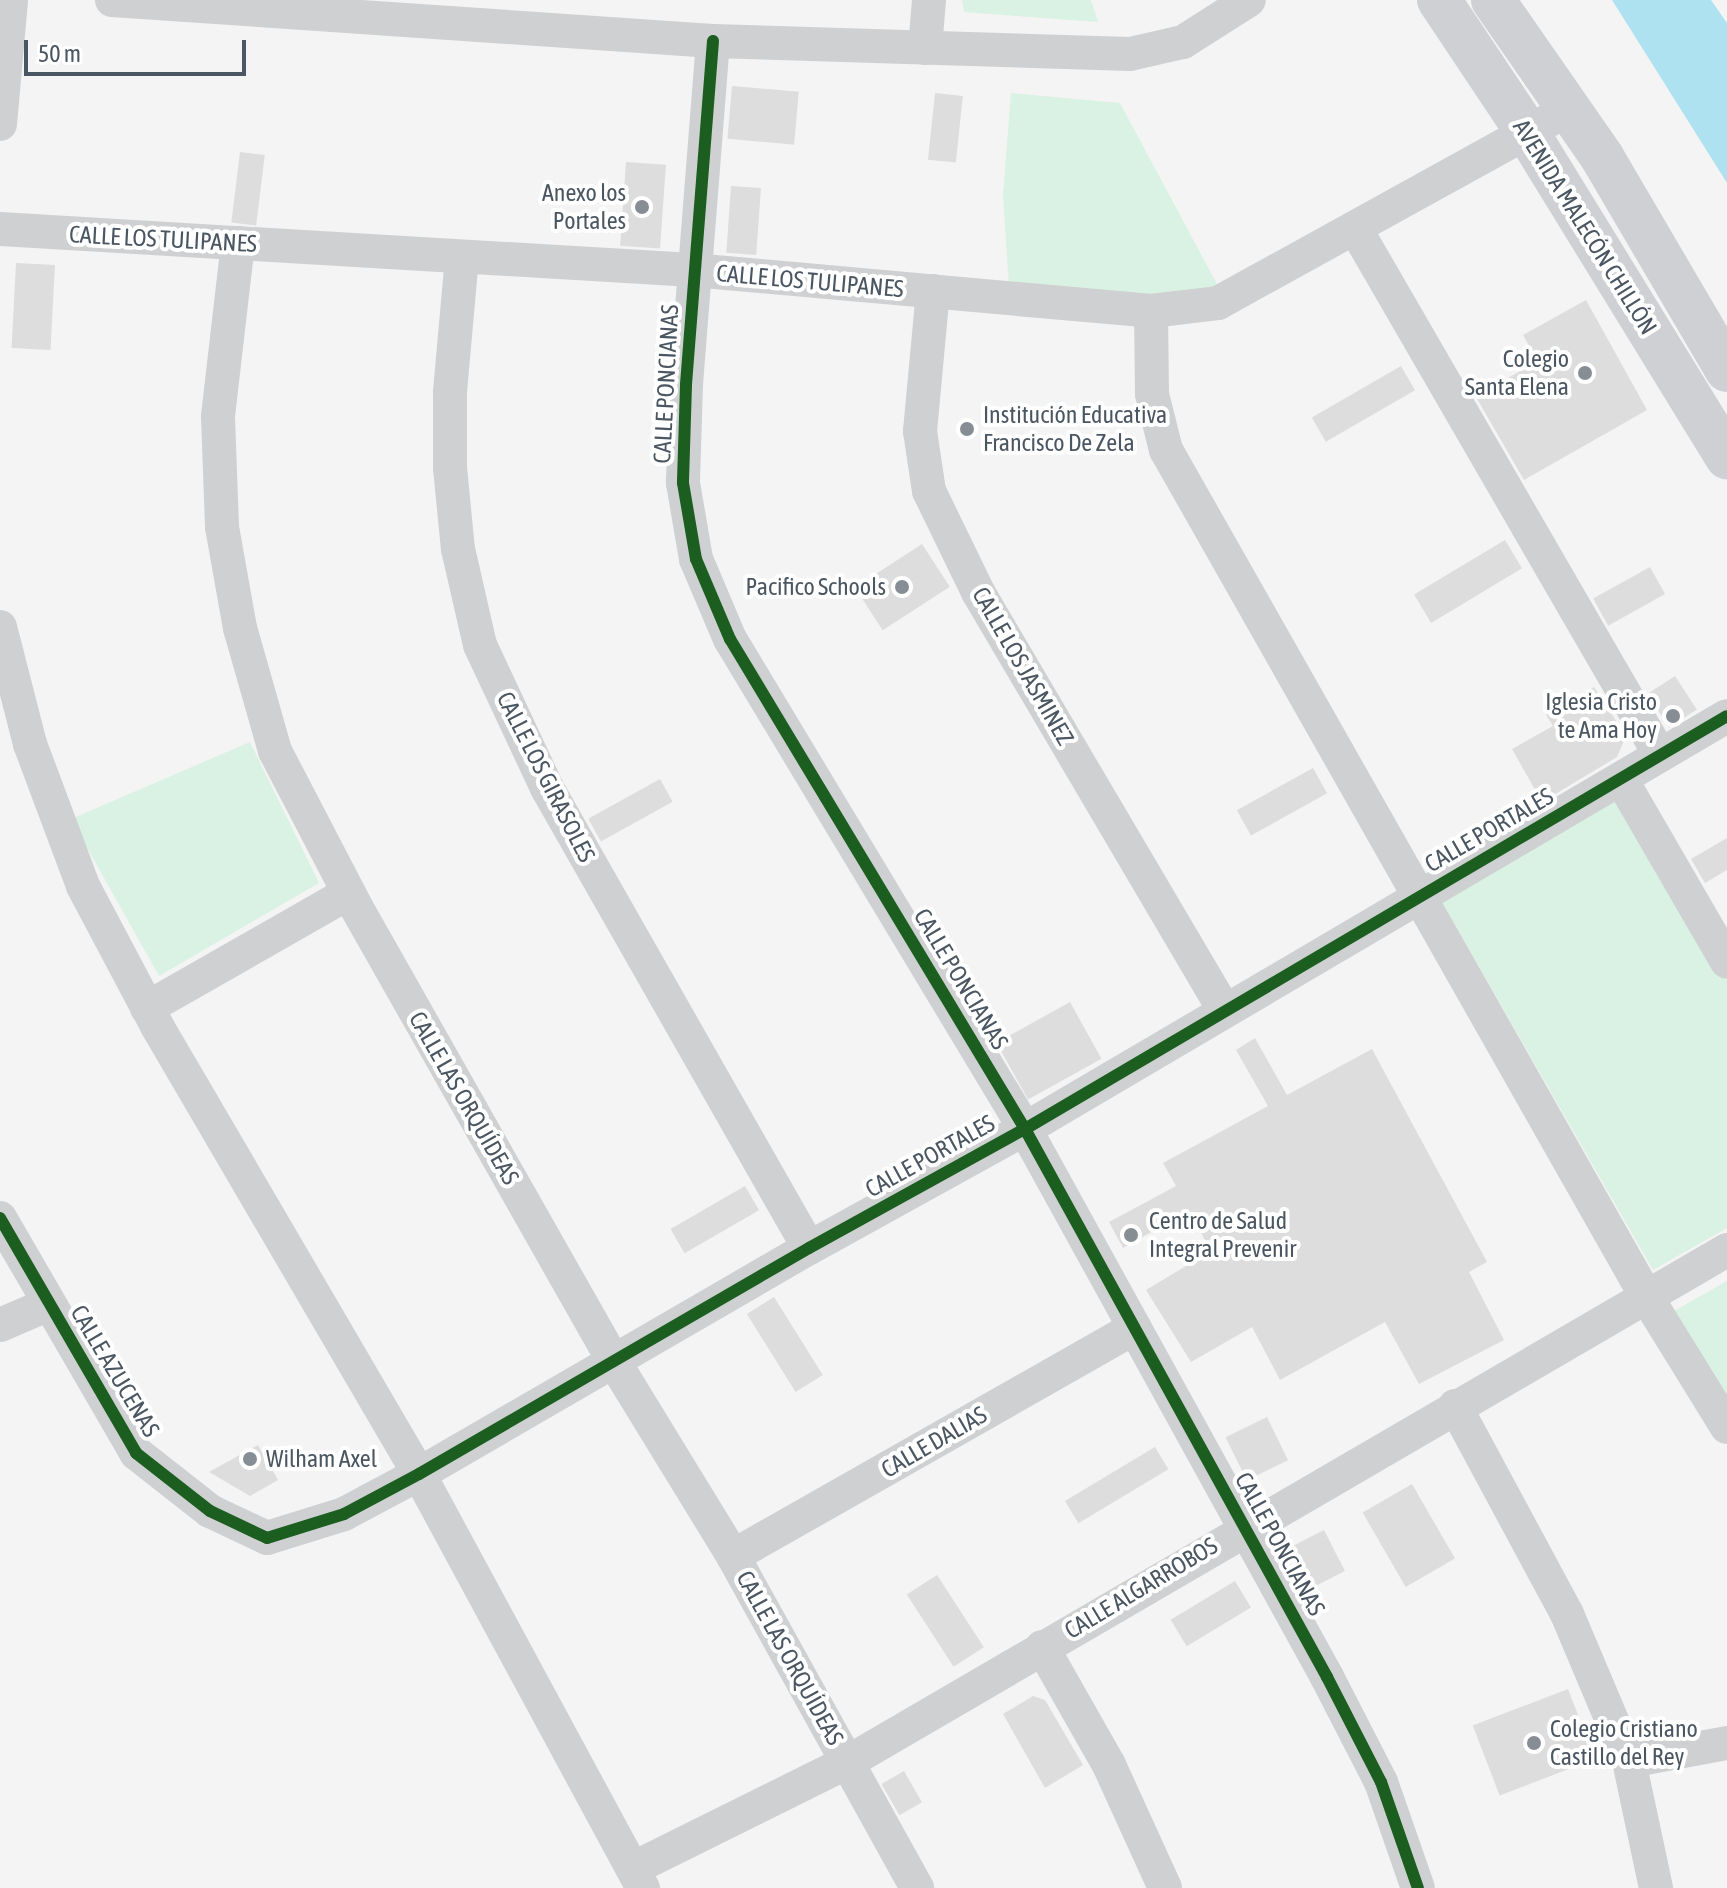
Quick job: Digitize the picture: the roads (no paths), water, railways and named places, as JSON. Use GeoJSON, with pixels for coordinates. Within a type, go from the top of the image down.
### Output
{"type":"FeatureCollection","features":[{"type":"Feature","properties":{"kind":"main road","name":"AVENIDA MALECÓN CHILLÓN"},"geometry":{"type":"LineString","coordinates":[[1439,0],[1527,132],[1727,457]]}},
{"type":"Feature","properties":{"kind":"main road","name":"AVENIDA MALECÓN CHILLÓN"},"geometry":{"type":"LineString","coordinates":[[1493,0],[1569,109],[1727,370]]}},
{"type":"Feature","properties":{"kind":"street"},"geometry":{"type":"LineString","coordinates":[[0,124],[11,0]]}},
{"type":"Feature","properties":{"kind":"street"},"geometry":{"type":"LineString","coordinates":[[112,0],[713,41],[1130,54],[1183,42],[1227,6]]}},
{"type":"Feature","properties":{"kind":"street"},"geometry":{"type":"LineString","coordinates":[[925,48],[929,0]]}},
{"type":"Feature","properties":{"kind":"street","name":"CALLE PONCIANAS"},"geometry":{"type":"LineString","coordinates":[[713,41],[693,270],[683,483],[696,559],[730,639],[1025,1129],[1245,1526],[1381,1782],[1418,1888]]}},
{"type":"Feature","properties":{"kind":"street","name":"CALLE LOS TULIPANES"},"geometry":{"type":"LineString","coordinates":[[0,229],[693,270],[1151,311],[1218,303],[1569,109]]}},
{"type":"Feature","properties":{"kind":"street"},"geometry":{"type":"LineString","coordinates":[[1355,228],[1660,755]]}},
{"type":"Feature","properties":{"kind":"street","name":"CALLE LAS ORQUÍDEAS"},"geometry":{"type":"LineString","coordinates":[[238,243],[218,417],[222,527],[240,628],[275,751],[349,893],[613,1360],[733,1556],[917,1888]]}},
{"type":"Feature","properties":{"kind":"street","name":"CALLE LOS GIRASOLES"},"geometry":{"type":"LineString","coordinates":[[462,257],[450,392],[450,468],[458,549],[480,645],[547,788],[809,1248]]}},
{"type":"Feature","properties":{"kind":"street","name":"CALLE LOS JASMINEZ"},"geometry":{"type":"LineString","coordinates":[[933,291],[920,431],[929,491],[978,592],[1225,1011]]}},
{"type":"Feature","properties":{"kind":"street"},"geometry":{"type":"LineString","coordinates":[[1151,311],[1152,394],[1166,450],[1646,1296],[1727,1427]]}},
{"type":"Feature","properties":{"kind":"street"},"geometry":{"type":"LineString","coordinates":[[0,627],[30,744],[83,886],[147,1008],[419,1474],[643,1881]]}},
{"type":"Feature","properties":{"kind":"street","name":"CALLE PORTALES"},"geometry":{"type":"LineString","coordinates":[[267,1538],[344,1514],[419,1474],[809,1248],[1025,1129],[1727,716]]}},
{"type":"Feature","properties":{"kind":"street"},"geometry":{"type":"LineString","coordinates":[[1621,779],[1727,962]]}},
{"type":"Feature","properties":{"kind":"street"},"geometry":{"type":"LineString","coordinates":[[147,1008],[349,893]]}},
{"type":"Feature","properties":{"kind":"street","name":"CALLE AZUCENAS"},"geometry":{"type":"LineString","coordinates":[[0,1218],[136,1453],[210,1511],[267,1538]]}},
{"type":"Feature","properties":{"kind":"street","name":"CALLE ALGARROBOS"},"geometry":{"type":"LineString","coordinates":[[643,1881],[1245,1526],[1727,1250]]}},
{"type":"Feature","properties":{"kind":"street"},"geometry":{"type":"LineString","coordinates":[[0,1325],[49,1304]]}},
{"type":"Feature","properties":{"kind":"street","name":"CALLE DALIAS"},"geometry":{"type":"LineString","coordinates":[[733,1556],[1135,1328]]}},
{"type":"Feature","properties":{"kind":"street"},"geometry":{"type":"LineString","coordinates":[[1455,1406],[1567,1614],[1629,1761],[1656,1888]]}},
{"type":"Feature","properties":{"kind":"street"},"geometry":{"type":"LineString","coordinates":[[1042,1647],[1109,1765],[1165,1888]]}},
{"type":"Feature","properties":{"kind":"street"},"geometry":{"type":"LineString","coordinates":[[1629,1761],[1727,1743]]}},
{"type":"Feature","properties":{"kind":"water"},"geometry":{"type":"Polygon","coordinates":[[[1612,0],[1711,0],[1727,23],[1727,183],[1612,0]]]}},
{"type":"Feature","properties":{"kind":"place","name":"Anexo los Portales"},"geometry":{"type":"Point","coordinates":[642,207]}},
{"type":"Feature","properties":{"kind":"place","name":"Colegio Santa Elena"},"geometry":{"type":"Point","coordinates":[1585,373]}},
{"type":"Feature","properties":{"kind":"place","name":"Institución Educativa Francisco De Zela"},"geometry":{"type":"Point","coordinates":[967,429]}},
{"type":"Feature","properties":{"kind":"place","name":"Pacifico Schools"},"geometry":{"type":"Point","coordinates":[902,587]}},
{"type":"Feature","properties":{"kind":"place","name":"Iglesia Cristo te Ama Hoy"},"geometry":{"type":"Point","coordinates":[1673,716]}},
{"type":"Feature","properties":{"kind":"place","name":"Centro de Salud Integral Prevenir"},"geometry":{"type":"Point","coordinates":[1131,1235]}},
{"type":"Feature","properties":{"kind":"place","name":"Wilham Axel"},"geometry":{"type":"Point","coordinates":[250,1459]}},
{"type":"Feature","properties":{"kind":"place","name":"Colegio Cristiano Castillo del Rey"},"geometry":{"type":"Point","coordinates":[1534,1743]}}]}
